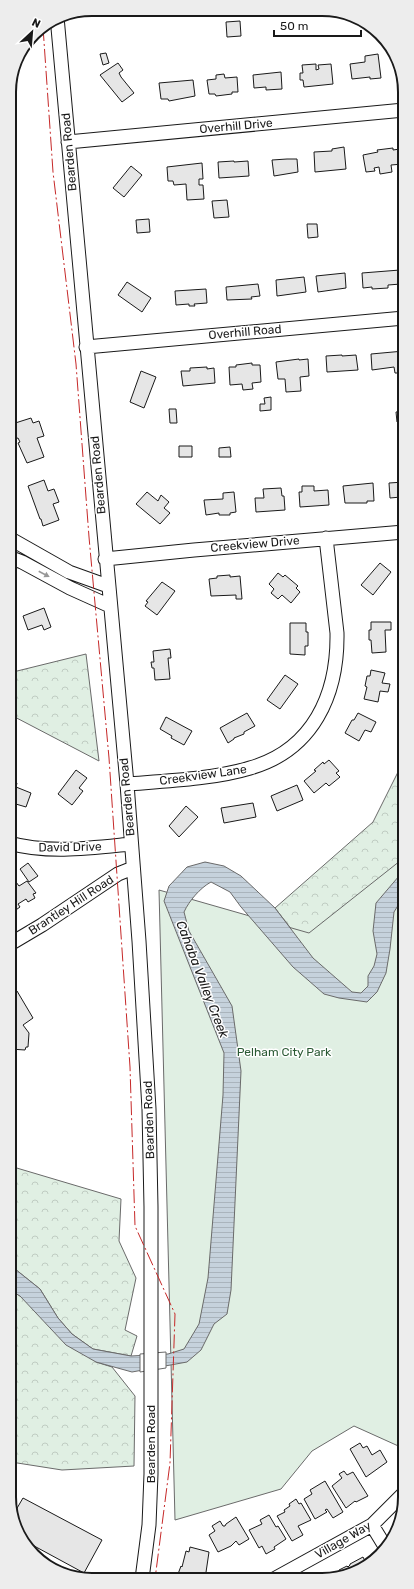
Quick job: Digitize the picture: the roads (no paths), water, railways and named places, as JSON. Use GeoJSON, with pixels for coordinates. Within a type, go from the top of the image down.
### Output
{"type":"FeatureCollection","features":[{"type":"Feature","properties":{"kind":"street","name":"Bearden Road"},"geometry":{"type":"LineString","coordinates":[[58,25],[134,868],[149,1109],[151,1207],[151,1488],[149,1525],[143,1573]]}},
{"type":"Feature","properties":{"kind":"street","name":"Overhill Drive"},"geometry":{"type":"LineString","coordinates":[[68,142],[398,111]]}},
{"type":"Feature","properties":{"kind":"street","name":"Overhill Road"},"geometry":{"type":"LineString","coordinates":[[86,347],[398,319]]}},
{"type":"Feature","properties":{"kind":"street","name":"Creekview Drive"},"geometry":{"type":"LineString","coordinates":[[105,559],[178,551],[398,532]]}},
{"type":"Feature","properties":{"kind":"street","name":"Creekview Lane"},"geometry":{"type":"LineString","coordinates":[[126,784],[224,774],[251,768],[275,759],[308,732],[323,708],[328,696],[333,679],[337,648],[337,633],[326,538]]}},
{"type":"Feature","properties":{"kind":"street"},"geometry":{"type":"LineString","coordinates":[[16,542],[69,572],[108,586]]}},
{"type":"Feature","properties":{"kind":"street"},"geometry":{"type":"LineString","coordinates":[[16,560],[70,588],[110,606]]}},
{"type":"Feature","properties":{"kind":"street","name":"David Drive"},"geometry":{"type":"LineString","coordinates":[[16,844],[25,847],[46,849],[131,844]]}},
{"type":"Feature","properties":{"kind":"street","name":"Brantley Hill Road"},"geometry":{"type":"LineString","coordinates":[[16,940],[42,925],[118,874],[134,868]]}},
{"type":"Feature","properties":{"kind":"street","name":"Village Way"},"geometry":{"type":"LineString","coordinates":[[285,1573],[372,1524],[398,1499]]}},
{"type":"Feature","properties":{"kind":"street"},"geometry":{"type":"LineString","coordinates":[[372,1524],[383,1542]]}},
{"type":"Feature","properties":{"kind":"water","name":"Cahaba Valley Creek"},"geometry":{"type":"Polygon","coordinates":[[[205,862],[224,866],[241,876],[275,908],[313,958],[352,992],[361,993],[368,986],[368,976],[374,966],[377,954],[373,931],[376,903],[398,877],[398,905],[394,912],[386,973],[377,992],[367,1002],[324,994],[293,967],[241,907],[230,892],[211,882],[199,891],[186,908],[184,912],[189,931],[232,1006],[241,1071],[231,1290],[227,1314],[214,1324],[201,1350],[187,1362],[132,1372],[96,1362],[66,1345],[16,1294],[16,1270],[40,1289],[58,1318],[72,1334],[93,1349],[131,1356],[168,1354],[184,1349],[199,1324],[208,1278],[223,1095],[224,1053],[164,901],[169,886],[187,867],[205,862]]]}},
{"type":"Feature","properties":{"kind":"park label","name":"Pelham City Park"},"geometry":{"type":"Point","coordinates":[284,1052]}}]}
